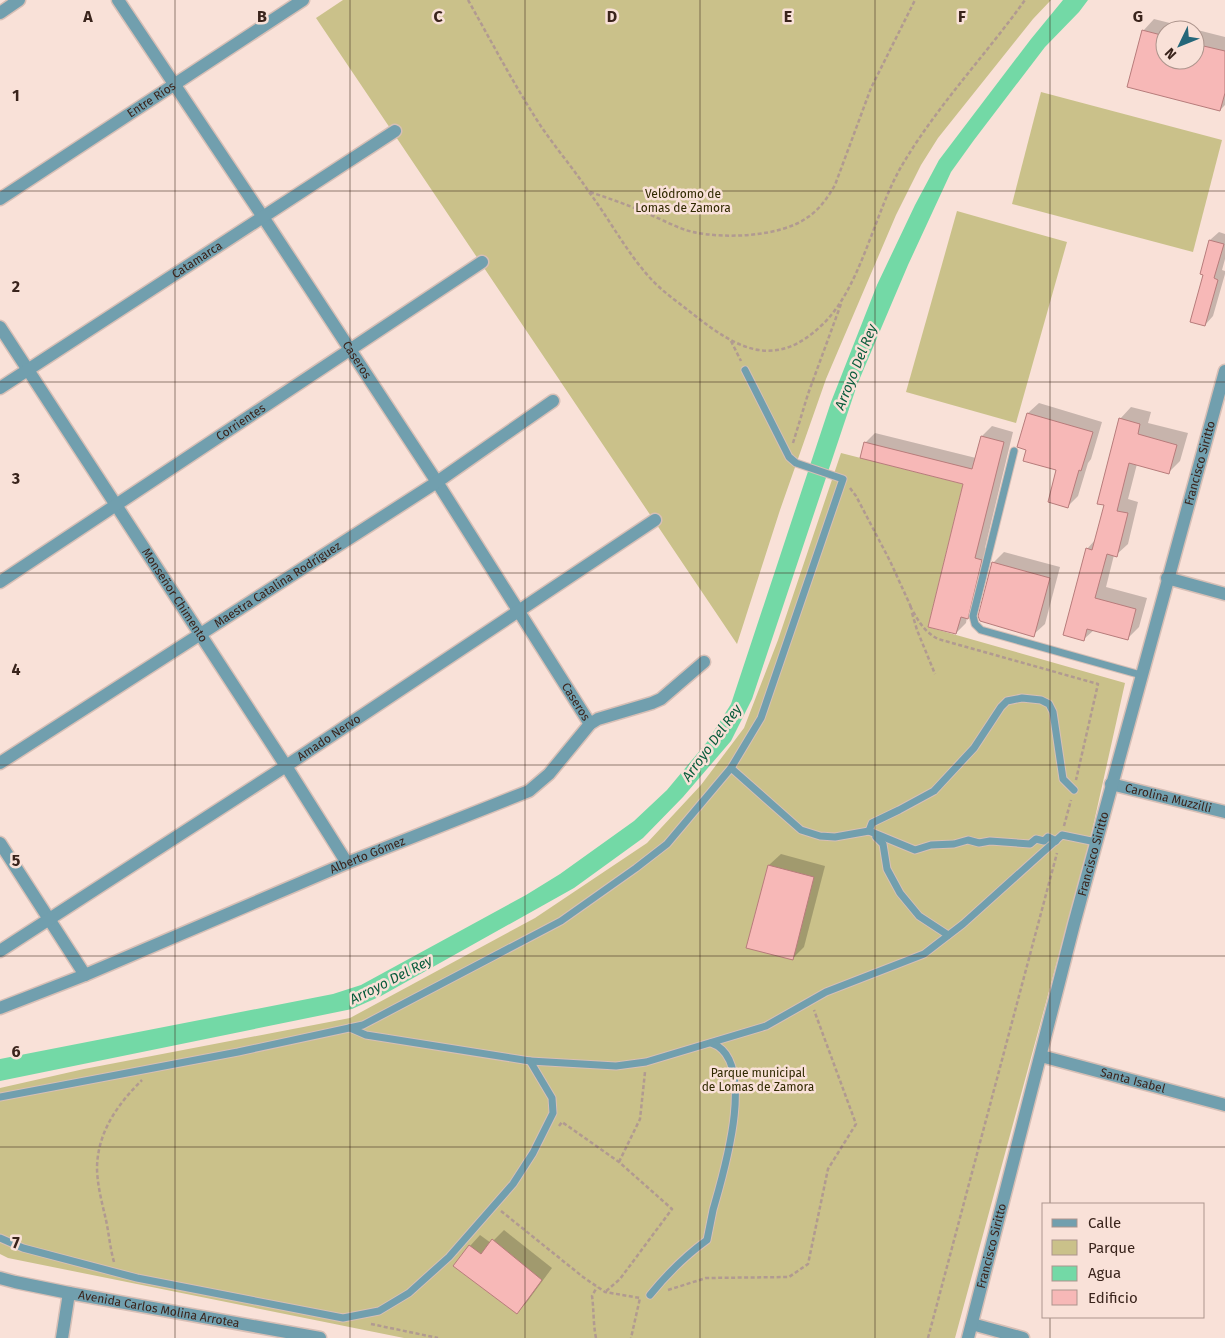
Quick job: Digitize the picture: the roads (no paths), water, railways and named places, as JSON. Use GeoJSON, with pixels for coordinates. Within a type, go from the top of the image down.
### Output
{"type":"FeatureCollection","features":[{"type":"Feature","properties":{"kind":"street"},"geometry":{"type":"LineString","coordinates":[[0,12],[19,0]]}},
{"type":"Feature","properties":{"kind":"street","name":"Caseros"},"geometry":{"type":"LineString","coordinates":[[118,0],[437,482],[590,724]]}},
{"type":"Feature","properties":{"kind":"street","name":"Entre Ríos"},"geometry":{"type":"LineString","coordinates":[[0,199],[303,0]]}},
{"type":"Feature","properties":{"kind":"street","name":"Catamarca"},"geometry":{"type":"LineString","coordinates":[[0,388],[395,131]]}},
{"type":"Feature","properties":{"kind":"street","name":"Corrientes"},"geometry":{"type":"LineString","coordinates":[[0,582],[482,262]]}},
{"type":"Feature","properties":{"kind":"street","name":"Monseñor Chimento"},"geometry":{"type":"LineString","coordinates":[[0,327],[286,766],[347,863]]}},
{"type":"Feature","properties":{"kind":"street","name":"Francisco Siritto"},"geometry":{"type":"LineString","coordinates":[[968,1338],[1111,784],[1224,376]]}},
{"type":"Feature","properties":{"kind":"street","name":"Maestra Catalina Rodríguez"},"geometry":{"type":"LineString","coordinates":[[0,763],[437,482],[553,401]]}},
{"type":"Feature","properties":{"kind":"street","name":"Amado Nervo"},"geometry":{"type":"LineString","coordinates":[[0,951],[286,766],[656,520]]}},
{"type":"Feature","properties":{"kind":"street"},"geometry":{"type":"LineString","coordinates":[[1167,578],[1225,594]]}},
{"type":"Feature","properties":{"kind":"street","name":"Alberto Gómez"},"geometry":{"type":"LineString","coordinates":[[0,1008],[85,975],[347,863],[529,791],[549,774],[590,724],[598,719],[657,701],[704,662]]}},
{"type":"Feature","properties":{"kind":"street","name":"Carolina Muzzilli"},"geometry":{"type":"LineString","coordinates":[[1111,784],[1225,812]]}},
{"type":"Feature","properties":{"kind":"street"},"geometry":{"type":"LineString","coordinates":[[0,843],[85,975]]}},
{"type":"Feature","properties":{"kind":"street","name":"Santa Isabel"},"geometry":{"type":"LineString","coordinates":[[1041,1056],[1225,1106]]}},
{"type":"Feature","properties":{"kind":"street","name":"Avenida Carlos Molina Arrotea"},"geometry":{"type":"LineString","coordinates":[[0,1278],[69,1293],[312,1337]]}},
{"type":"Feature","properties":{"kind":"street"},"geometry":{"type":"LineString","coordinates":[[62,1338],[69,1293]]}},
{"type":"Feature","properties":{"kind":"street"},"geometry":{"type":"LineString","coordinates":[[972,1324],[1023,1338]]}},
{"type":"Feature","properties":{"kind":"lane"},"geometry":{"type":"LineString","coordinates":[[0,1097],[151,1069],[350,1028],[374,1020],[574,912],[667,844],[731,768],[750,738],[765,708],[840,478],[796,463],[789,456],[745,370]]}},
{"type":"Feature","properties":{"kind":"lane"},"geometry":{"type":"LineString","coordinates":[[1014,450],[973,616],[975,624],[981,630],[1141,675]]}},
{"type":"Feature","properties":{"kind":"lane"},"geometry":{"type":"LineString","coordinates":[[870,831],[872,823],[934,791],[974,748],[1000,707],[1007,701],[1022,698],[1042,700],[1049,704],[1053,712],[1063,779],[1074,790]]}},
{"type":"Feature","properties":{"kind":"lane"},"geometry":{"type":"LineString","coordinates":[[731,768],[801,830],[835,837],[870,831],[915,850],[931,845],[954,844],[968,840],[979,843],[1030,844],[1036,839],[1044,841],[1048,837],[1096,842]]}},
{"type":"Feature","properties":{"kind":"lane"},"geometry":{"type":"LineString","coordinates":[[870,831],[883,844],[886,869],[900,893],[919,916],[948,935]]}},
{"type":"Feature","properties":{"kind":"lane"},"geometry":{"type":"LineString","coordinates":[[350,1028],[366,1035],[530,1061],[616,1066],[646,1062],[766,1026],[826,992],[924,954],[1059,838]]}},
{"type":"Feature","properties":{"kind":"lane"},"geometry":{"type":"LineString","coordinates":[[650,1295],[667,1274],[687,1255],[708,1240],[713,1210],[720,1192],[734,1123],[735,1075],[727,1053],[711,1043]]}},
{"type":"Feature","properties":{"kind":"lane"},"geometry":{"type":"LineString","coordinates":[[0,1238],[23,1248],[128,1276],[343,1318],[379,1311],[410,1293],[449,1258],[513,1184],[533,1153],[554,1113],[552,1098],[530,1061]]}},
{"type":"Feature","properties":{"kind":"water","name":"Arroyo Del Rey"},"geometry":{"type":"Polygon","coordinates":[[[1063,0],[1088,0],[1045,47],[951,172],[908,265],[857,385],[752,699],[731,741],[683,797],[643,838],[574,888],[381,996],[352,1009],[0,1081],[0,1059],[333,994],[361,985],[526,895],[560,874],[634,821],[667,790],[707,742],[731,704],[831,402],[877,285],[915,205],[939,160],[1063,0]]]}},
{"type":"Feature","properties":{"kind":"park label","name":"Velódromo de Lomas de Zamora"},"geometry":{"type":"Point","coordinates":[683,201]}},
{"type":"Feature","properties":{"kind":"park label","name":"Parque municipal de Lomas de Zamora"},"geometry":{"type":"Point","coordinates":[758,1080]}}]}
